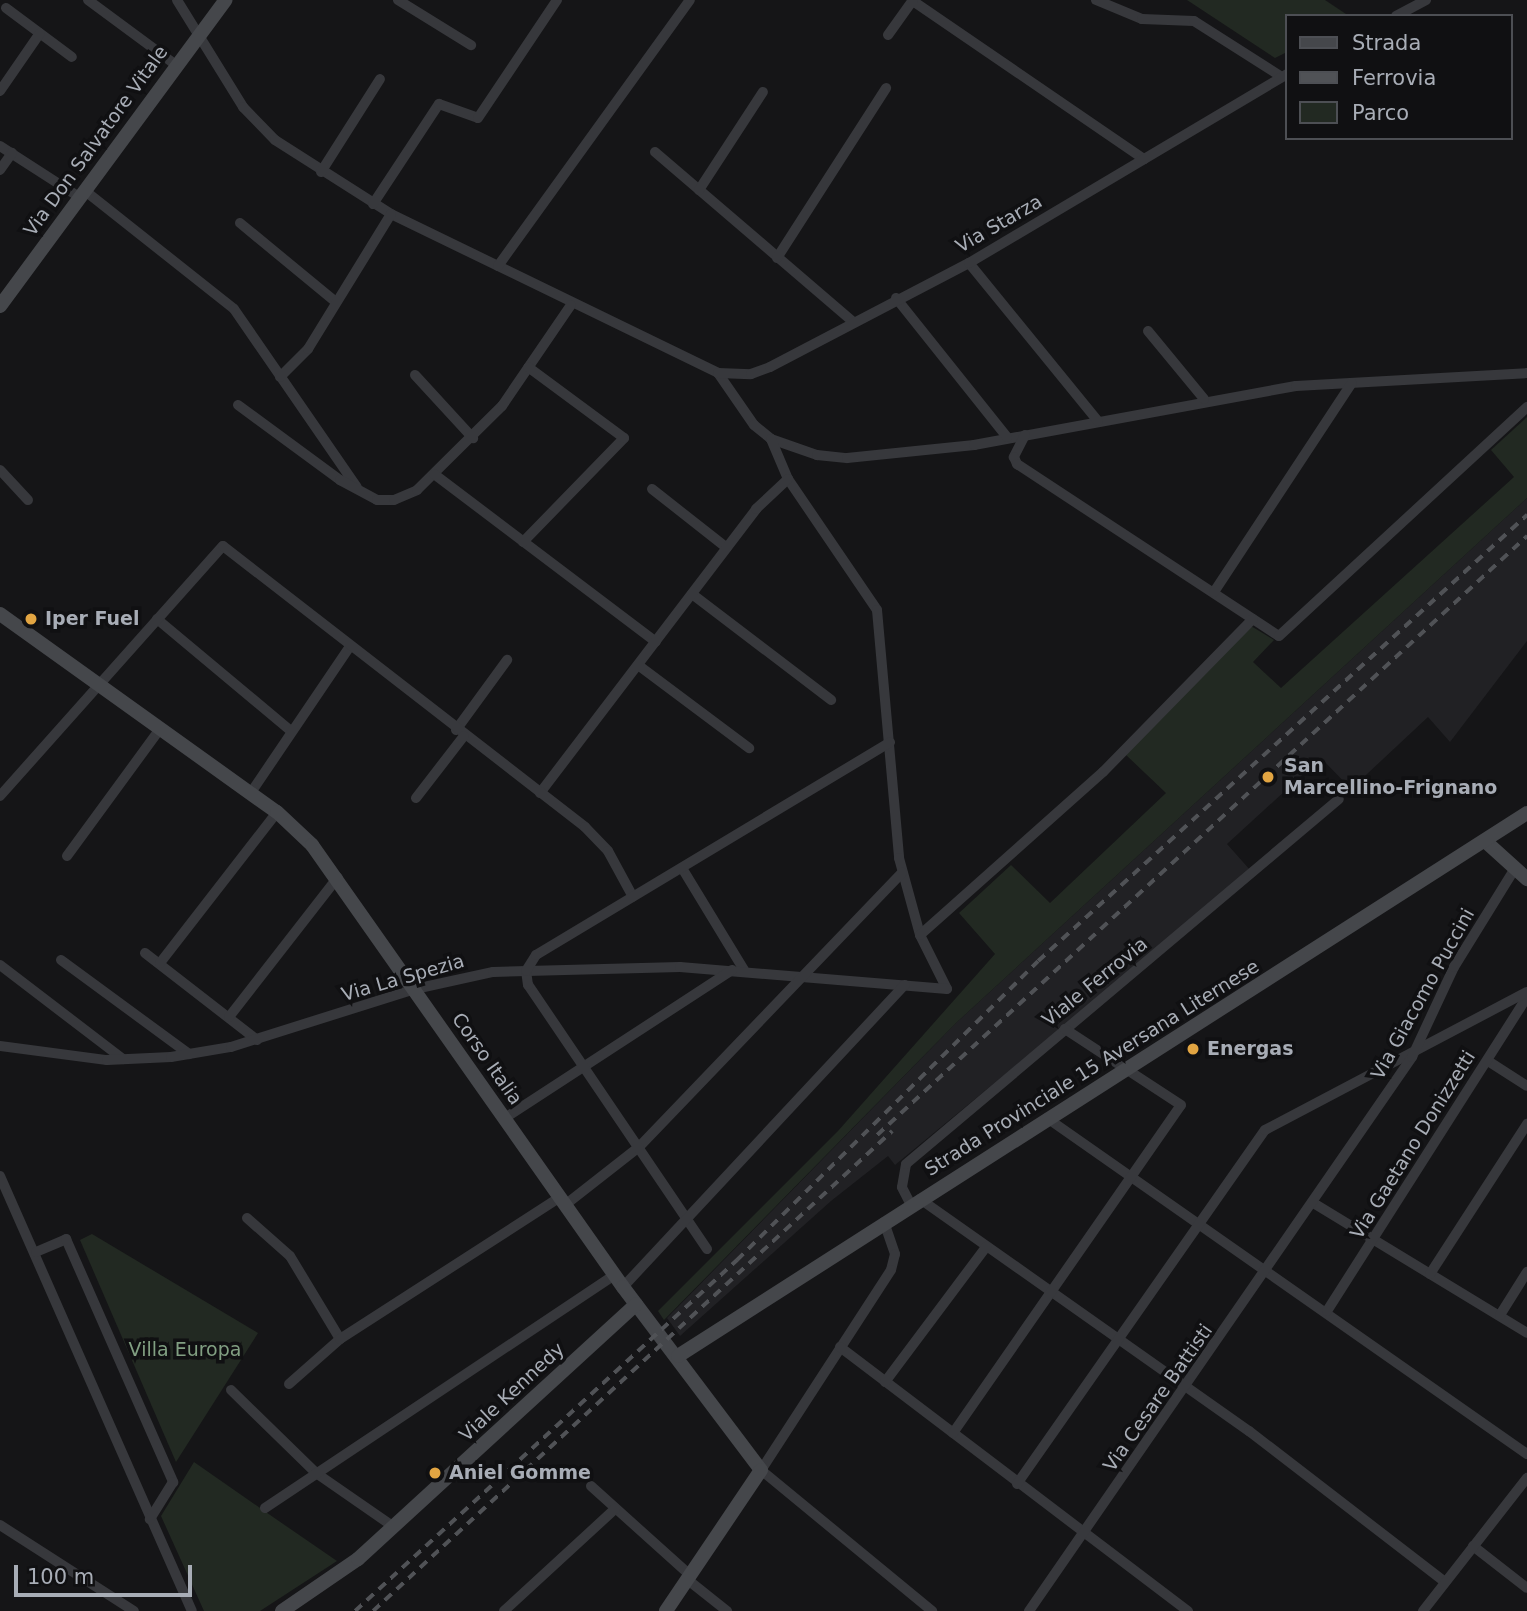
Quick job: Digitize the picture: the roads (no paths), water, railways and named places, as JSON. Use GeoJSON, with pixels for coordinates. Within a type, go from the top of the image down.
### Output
{"type":"FeatureCollection","features":[{"type":"Feature","properties":{"kind":"street"},"geometry":{"type":"LineString","coordinates":[[89,0],[176,65]]}},
{"type":"Feature","properties":{"kind":"street"},"geometry":{"type":"LineString","coordinates":[[177,0],[196,38],[243,107],[321,173],[391,214],[498,265],[571,305],[718,373],[771,439],[788,479],[877,610],[902,873],[920,935],[1102,772],[1252,619]]}},
{"type":"Feature","properties":{"kind":"street","name":"Via Don Salvatore Vitale"},"geometry":{"type":"LineString","coordinates":[[2,299],[226,0]]}},
{"type":"Feature","properties":{"kind":"street"},"geometry":{"type":"LineString","coordinates":[[398,0],[471,45]]}},
{"type":"Feature","properties":{"kind":"street"},"geometry":{"type":"LineString","coordinates":[[373,204],[439,104],[478,118],[557,0]]}},
{"type":"Feature","properties":{"kind":"street"},"geometry":{"type":"LineString","coordinates":[[498,265],[690,0]]}},
{"type":"Feature","properties":{"kind":"street"},"geometry":{"type":"LineString","coordinates":[[888,35],[913,0],[1144,159]]}},
{"type":"Feature","properties":{"kind":"street"},"geometry":{"type":"LineString","coordinates":[[1096,0],[1142,19],[1194,21],[1285,76]]}},
{"type":"Feature","properties":{"kind":"street"},"geometry":{"type":"LineString","coordinates":[[1400,14],[1426,0]]}},
{"type":"Feature","properties":{"kind":"street"},"geometry":{"type":"LineString","coordinates":[[6,8],[72,57]]}},
{"type":"Feature","properties":{"kind":"street"},"geometry":{"type":"LineString","coordinates":[[0,91],[40,33]]}},
{"type":"Feature","properties":{"kind":"street","name":"Via Starza"},"geometry":{"type":"LineString","coordinates":[[718,373],[761,370],[896,298],[969,263],[1285,76]]}},
{"type":"Feature","properties":{"kind":"street"},"geometry":{"type":"LineString","coordinates":[[321,173],[380,79]]}},
{"type":"Feature","properties":{"kind":"street"},"geometry":{"type":"LineString","coordinates":[[777,258],[886,88]]}},
{"type":"Feature","properties":{"kind":"street"},"geometry":{"type":"LineString","coordinates":[[699,190],[763,92]]}},
{"type":"Feature","properties":{"kind":"street"},"geometry":{"type":"LineString","coordinates":[[0,146],[81,193],[234,309],[360,491]]}},
{"type":"Feature","properties":{"kind":"street"},"geometry":{"type":"LineString","coordinates":[[655,152],[852,321]]}},
{"type":"Feature","properties":{"kind":"street"},"geometry":{"type":"LineString","coordinates":[[0,170],[12,153]]}},
{"type":"Feature","properties":{"kind":"street"},"geometry":{"type":"LineString","coordinates":[[280,377],[308,349],[391,214]]}},
{"type":"Feature","properties":{"kind":"street"},"geometry":{"type":"LineString","coordinates":[[240,223],[336,302]]}},
{"type":"Feature","properties":{"kind":"street"},"geometry":{"type":"LineString","coordinates":[[969,263],[1098,421]]}},
{"type":"Feature","properties":{"kind":"street"},"geometry":{"type":"LineString","coordinates":[[896,298],[1007,438]]}},
{"type":"Feature","properties":{"kind":"street"},"geometry":{"type":"LineString","coordinates":[[238,405],[360,491],[394,500],[434,474],[473,438],[528,367],[571,305]]}},
{"type":"Feature","properties":{"kind":"street"},"geometry":{"type":"LineString","coordinates":[[1148,331],[1204,399]]}},
{"type":"Feature","properties":{"kind":"street"},"geometry":{"type":"LineString","coordinates":[[523,542],[624,438],[528,367]]}},
{"type":"Feature","properties":{"kind":"street"},"geometry":{"type":"LineString","coordinates":[[771,439],[847,458],[1007,438],[1204,399],[1352,383],[1527,373]]}},
{"type":"Feature","properties":{"kind":"street"},"geometry":{"type":"LineString","coordinates":[[415,374],[473,438]]}},
{"type":"Feature","properties":{"kind":"street"},"geometry":{"type":"LineString","coordinates":[[1214,592],[1352,383]]}},
{"type":"Feature","properties":{"kind":"street"},"geometry":{"type":"LineString","coordinates":[[1025,435],[1014,457],[1017,464],[1279,636],[1527,407]]}},
{"type":"Feature","properties":{"kind":"street"},"geometry":{"type":"LineString","coordinates":[[0,470],[28,500]]}},
{"type":"Feature","properties":{"kind":"street"},"geometry":{"type":"LineString","coordinates":[[434,474],[656,642]]}},
{"type":"Feature","properties":{"kind":"street"},"geometry":{"type":"LineString","coordinates":[[540,793],[727,548],[788,479]]}},
{"type":"Feature","properties":{"kind":"street"},"geometry":{"type":"LineString","coordinates":[[652,489],[727,548]]}},
{"type":"Feature","properties":{"kind":"street"},"geometry":{"type":"LineString","coordinates":[[0,796],[223,546],[349,648],[540,793],[608,851],[633,897]]}},
{"type":"Feature","properties":{"kind":"street"},"geometry":{"type":"LineString","coordinates":[[692,594],[831,700]]}},
{"type":"Feature","properties":{"kind":"street","name":"Corso Italia"},"geometry":{"type":"LineString","coordinates":[[0,614],[277,812],[338,877],[619,1281],[678,1356],[761,1470]]}},
{"type":"Feature","properties":{"kind":"street"},"geometry":{"type":"LineString","coordinates":[[158,619],[291,731]]}},
{"type":"Feature","properties":{"kind":"street"},"geometry":{"type":"LineString","coordinates":[[250,794],[349,648]]}},
{"type":"Feature","properties":{"kind":"street"},"geometry":{"type":"LineString","coordinates":[[416,798],[507,660]]}},
{"type":"Feature","properties":{"kind":"street"},"geometry":{"type":"LineString","coordinates":[[638,665],[749,748]]}},
{"type":"Feature","properties":{"kind":"street"},"geometry":{"type":"LineString","coordinates":[[67,856],[160,729]]}},
{"type":"Feature","properties":{"kind":"street"},"geometry":{"type":"LineString","coordinates":[[708,1249],[528,985],[526,971],[536,955],[890,742]]}},
{"type":"Feature","properties":{"kind":"street","name":"Viale Ferrovia"},"geometry":{"type":"LineString","coordinates":[[916,1202],[902,1187],[906,1164],[1339,799]]}},
{"type":"Feature","properties":{"kind":"street"},"geometry":{"type":"LineString","coordinates":[[160,963],[277,812]]}},
{"type":"Feature","properties":{"kind":"street","name":"Strada Provinciale 15 Aversana Liternese"},"geometry":{"type":"LineString","coordinates":[[678,1356],[1527,814]]}},
{"type":"Feature","properties":{"kind":"street"},"geometry":{"type":"LineString","coordinates":[[1485,841],[1527,879]]}},
{"type":"Feature","properties":{"kind":"street"},"geometry":{"type":"LineString","coordinates":[[681,868],[744,970]]}},
{"type":"Feature","properties":{"kind":"street","name":"Via Giacomo Puccini"},"geometry":{"type":"LineString","coordinates":[[1315,1203],[1418,1046],[1454,967],[1514,870]]}},
{"type":"Feature","properties":{"kind":"street"},"geometry":{"type":"LineString","coordinates":[[289,1384],[340,1339],[562,1201],[639,1147],[808,975],[902,873]]}},
{"type":"Feature","properties":{"kind":"street"},"geometry":{"type":"LineString","coordinates":[[229,1017],[338,877]]}},
{"type":"Feature","properties":{"kind":"street","name":"Via La Spezia"},"geometry":{"type":"LineString","coordinates":[[0,1046],[124,1060],[189,1054],[257,1040],[415,989],[526,971],[744,970],[947,989],[920,935]]}},
{"type":"Feature","properties":{"kind":"street"},"geometry":{"type":"LineString","coordinates":[[145,953],[257,1040]]}},
{"type":"Feature","properties":{"kind":"street"},"geometry":{"type":"LineString","coordinates":[[61,960],[189,1054]]}},
{"type":"Feature","properties":{"kind":"street"},"geometry":{"type":"LineString","coordinates":[[0,965],[124,1060]]}},
{"type":"Feature","properties":{"kind":"street"},"geometry":{"type":"LineString","coordinates":[[505,1118],[732,970]]}},
{"type":"Feature","properties":{"kind":"street"},"geometry":{"type":"LineString","coordinates":[[265,1508],[619,1281],[687,1219],[905,985]]}},
{"type":"Feature","properties":{"kind":"street"},"geometry":{"type":"LineString","coordinates":[[1017,1484],[1201,1221],[1276,1119],[1418,1046],[1527,995]]}},
{"type":"Feature","properties":{"kind":"street","name":"Via Gaetano Donizzetti"},"geometry":{"type":"LineString","coordinates":[[1327,1311],[1488,1061],[1527,995]]}},
{"type":"Feature","properties":{"kind":"street"},"geometry":{"type":"LineString","coordinates":[[953,1433],[1047,1292],[1181,1105],[1065,1029]]}},
{"type":"Feature","properties":{"kind":"street"},"geometry":{"type":"LineString","coordinates":[[1488,1061],[1527,1086]]}},
{"type":"Feature","properties":{"kind":"street"},"geometry":{"type":"LineString","coordinates":[[1047,1118],[1201,1221],[1527,1454]]}},
{"type":"Feature","properties":{"kind":"street"},"geometry":{"type":"LineString","coordinates":[[1430,1274],[1527,1124]]}},
{"type":"Feature","properties":{"kind":"street"},"geometry":{"type":"LineString","coordinates":[[0,1176],[36,1252],[192,1611]]}},
{"type":"Feature","properties":{"kind":"street"},"geometry":{"type":"LineString","coordinates":[[916,1202],[986,1247],[1186,1389],[1445,1582]]}},
{"type":"Feature","properties":{"kind":"street"},"geometry":{"type":"LineString","coordinates":[[1315,1203],[1527,1333]]}},
{"type":"Feature","properties":{"kind":"street","name":"Via Cesare Battisti"},"geometry":{"type":"LineString","coordinates":[[1029,1611],[1315,1203]]}},
{"type":"Feature","properties":{"kind":"street"},"geometry":{"type":"LineString","coordinates":[[247,1218],[290,1256],[340,1339]]}},
{"type":"Feature","properties":{"kind":"street"},"geometry":{"type":"LineString","coordinates":[[666,1611],[761,1470],[895,1261],[884,1222]]}},
{"type":"Feature","properties":{"kind":"street"},"geometry":{"type":"LineString","coordinates":[[36,1252],[66,1239],[173,1482],[150,1519]]}},
{"type":"Feature","properties":{"kind":"street"},"geometry":{"type":"LineString","coordinates":[[885,1382],[986,1247]]}},
{"type":"Feature","properties":{"kind":"street"},"geometry":{"type":"LineString","coordinates":[[1500,1315],[1527,1272]]}},
{"type":"Feature","properties":{"kind":"street","name":"Viale Kennedy"},"geometry":{"type":"LineString","coordinates":[[282,1611],[333,1579],[394,1527],[636,1304]]}},
{"type":"Feature","properties":{"kind":"street"},"geometry":{"type":"LineString","coordinates":[[841,1347],[1084,1535],[1188,1611]]}},
{"type":"Feature","properties":{"kind":"street"},"geometry":{"type":"LineString","coordinates":[[231,1390],[316,1473],[394,1527]]}},
{"type":"Feature","properties":{"kind":"street"},"geometry":{"type":"LineString","coordinates":[[761,1470],[932,1611]]}},
{"type":"Feature","properties":{"kind":"street"},"geometry":{"type":"LineString","coordinates":[[1423,1611],[1527,1478]]}},
{"type":"Feature","properties":{"kind":"street"},"geometry":{"type":"LineString","coordinates":[[591,1486],[727,1611]]}},
{"type":"Feature","properties":{"kind":"street"},"geometry":{"type":"LineString","coordinates":[[504,1611],[615,1509]]}},
{"type":"Feature","properties":{"kind":"street"},"geometry":{"type":"LineString","coordinates":[[0,1525],[134,1611]]}},
{"type":"Feature","properties":{"kind":"street"},"geometry":{"type":"LineString","coordinates":[[1473,1546],[1527,1588]]}},
{"type":"Feature","properties":{"kind":"railway"},"geometry":{"type":"LineString","coordinates":[[355,1611],[737,1260],[1038,961],[1527,515]]}},
{"type":"Feature","properties":{"kind":"railway"},"geometry":{"type":"LineString","coordinates":[[877,1135],[1527,536]]}},
{"type":"Feature","properties":{"kind":"railway"},"geometry":{"type":"LineString","coordinates":[[373,1611],[892,1131]]}},
{"type":"Feature","properties":{"kind":"place","name":"Iper Fuel"},"geometry":{"type":"Point","coordinates":[31,619]}},
{"type":"Feature","properties":{"kind":"place","name":"San Marcellino-Frignano"},"geometry":{"type":"Point","coordinates":[1268,777]}},
{"type":"Feature","properties":{"kind":"place","name":"Energas"},"geometry":{"type":"Point","coordinates":[1193,1049]}},
{"type":"Feature","properties":{"kind":"place","name":"Aniel Gomme"},"geometry":{"type":"Point","coordinates":[435,1473]}},
{"type":"Feature","properties":{"kind":"park label","name":"Villa Europa"},"geometry":{"type":"Point","coordinates":[185,1350]}}]}
